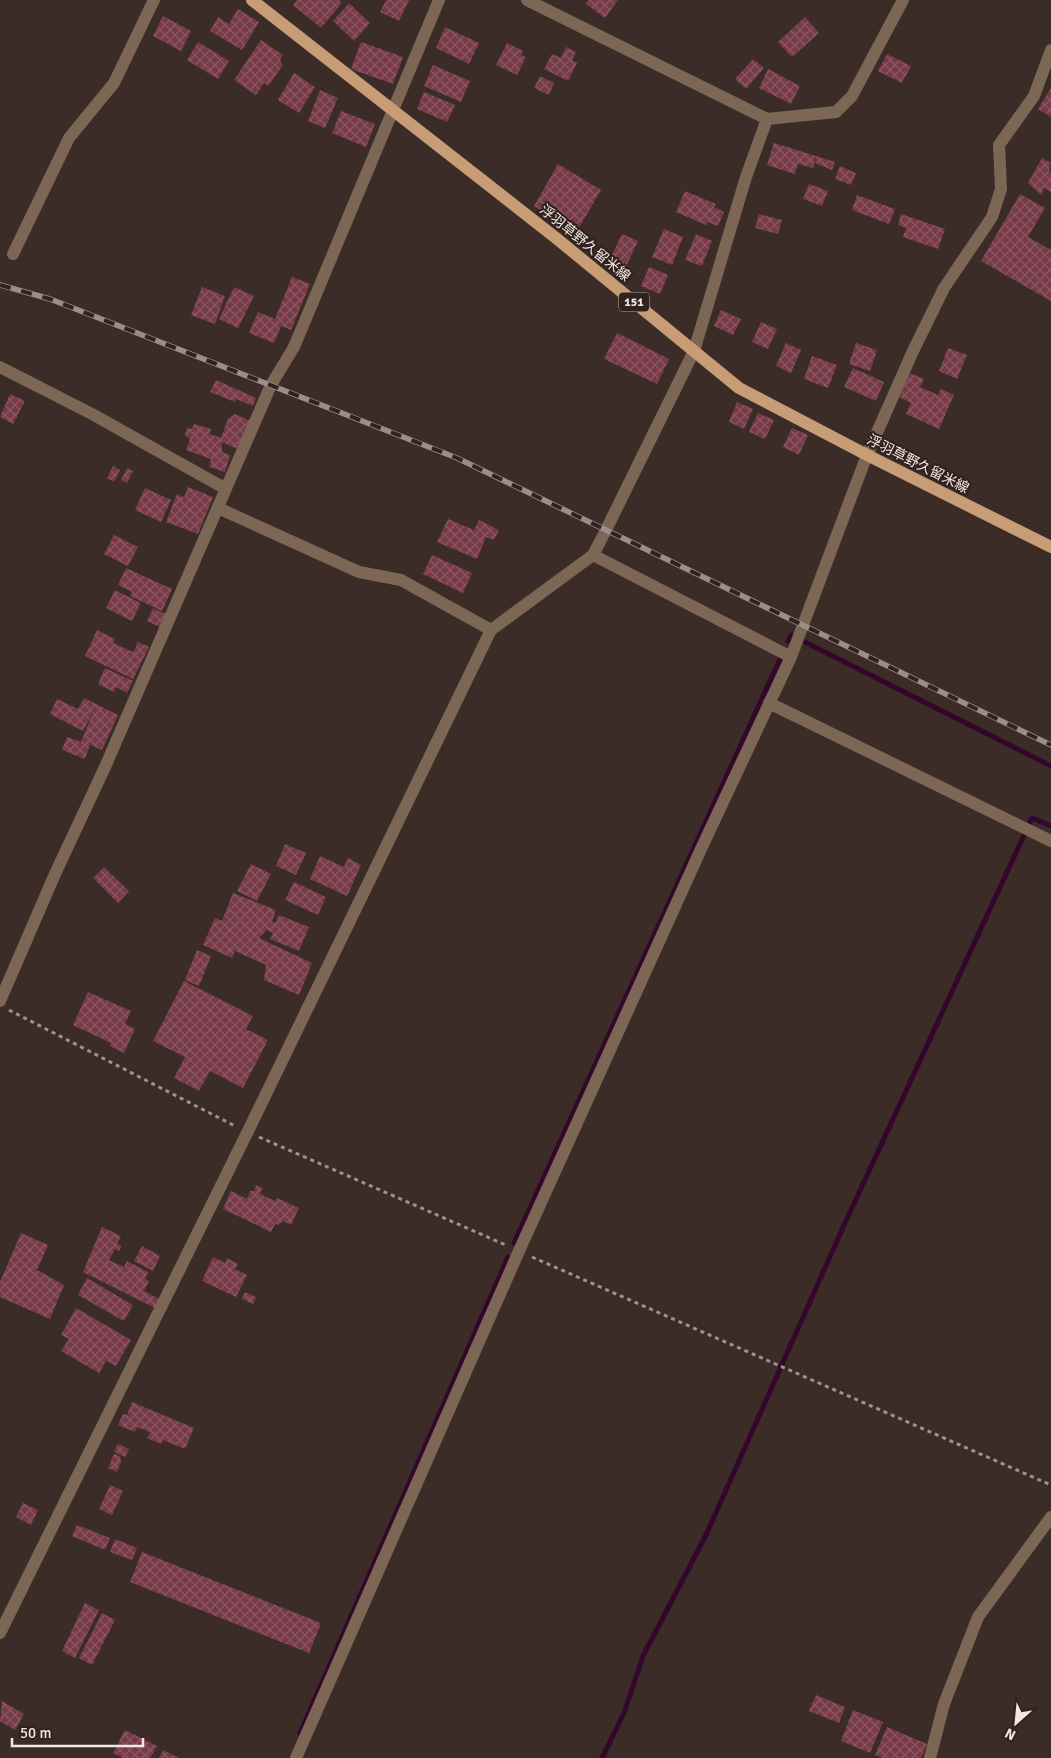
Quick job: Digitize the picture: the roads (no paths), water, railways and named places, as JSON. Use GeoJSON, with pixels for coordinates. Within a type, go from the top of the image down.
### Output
{"type":"FeatureCollection","features":[{"type":"Feature","properties":{"kind":"main road","name":"浮羽草野久留米線"},"geometry":{"type":"LineString","coordinates":[[252,0],[556,238],[739,388],[1051,548]]}},
{"type":"Feature","properties":{"kind":"street"},"geometry":{"type":"LineString","coordinates":[[13,254],[69,138],[114,83],[154,0]]}},
{"type":"Feature","properties":{"kind":"street"},"geometry":{"type":"LineString","coordinates":[[0,1001],[55,874],[105,767],[271,385],[294,347],[439,0]]}},
{"type":"Feature","properties":{"kind":"street"},"geometry":{"type":"LineString","coordinates":[[527,0],[767,119],[836,112],[852,96],[903,0]]}},
{"type":"Feature","properties":{"kind":"street"},"geometry":{"type":"LineString","coordinates":[[296,1758],[519,1251],[791,657],[867,455],[913,351],[944,288],[992,217],[1001,189],[999,145],[1034,96],[1051,50]]}},
{"type":"Feature","properties":{"kind":"street"},"geometry":{"type":"LineString","coordinates":[[0,1633],[249,1129],[492,630],[593,555],[694,351],[746,177],[767,119]]}},
{"type":"Feature","properties":{"kind":"street"},"geometry":{"type":"LineString","coordinates":[[0,367],[92,414],[226,489]]}},
{"type":"Feature","properties":{"kind":"street"},"geometry":{"type":"LineString","coordinates":[[218,508],[359,572],[401,580],[492,630]]}},
{"type":"Feature","properties":{"kind":"street"},"geometry":{"type":"LineString","coordinates":[[593,555],[791,657]]}},
{"type":"Feature","properties":{"kind":"street"},"geometry":{"type":"LineString","coordinates":[[769,703],[1051,841]]}},
{"type":"Feature","properties":{"kind":"street"},"geometry":{"type":"LineString","coordinates":[[930,1758],[944,1704],[978,1618],[1051,1517]]}},
{"type":"Feature","properties":{"kind":"waterway"},"geometry":{"type":"LineString","coordinates":[[788,641],[792,636]]}},
{"type":"Feature","properties":{"kind":"waterway"},"geometry":{"type":"LineString","coordinates":[[805,642],[1051,766]]}},
{"type":"Feature","properties":{"kind":"waterway"},"geometry":{"type":"LineString","coordinates":[[514,1243],[780,659]]}},
{"type":"Feature","properties":{"kind":"waterway"},"geometry":{"type":"LineString","coordinates":[[602,1758],[624,1713],[643,1656],[706,1535],[845,1223],[1032,818],[1051,826]]}},
{"type":"Feature","properties":{"kind":"waterway"},"geometry":{"type":"LineString","coordinates":[[300,1733],[508,1257]]}},
{"type":"Feature","properties":{"kind":"railway"},"geometry":{"type":"LineString","coordinates":[[0,285],[50,299],[457,458],[1051,745]]}}]}
